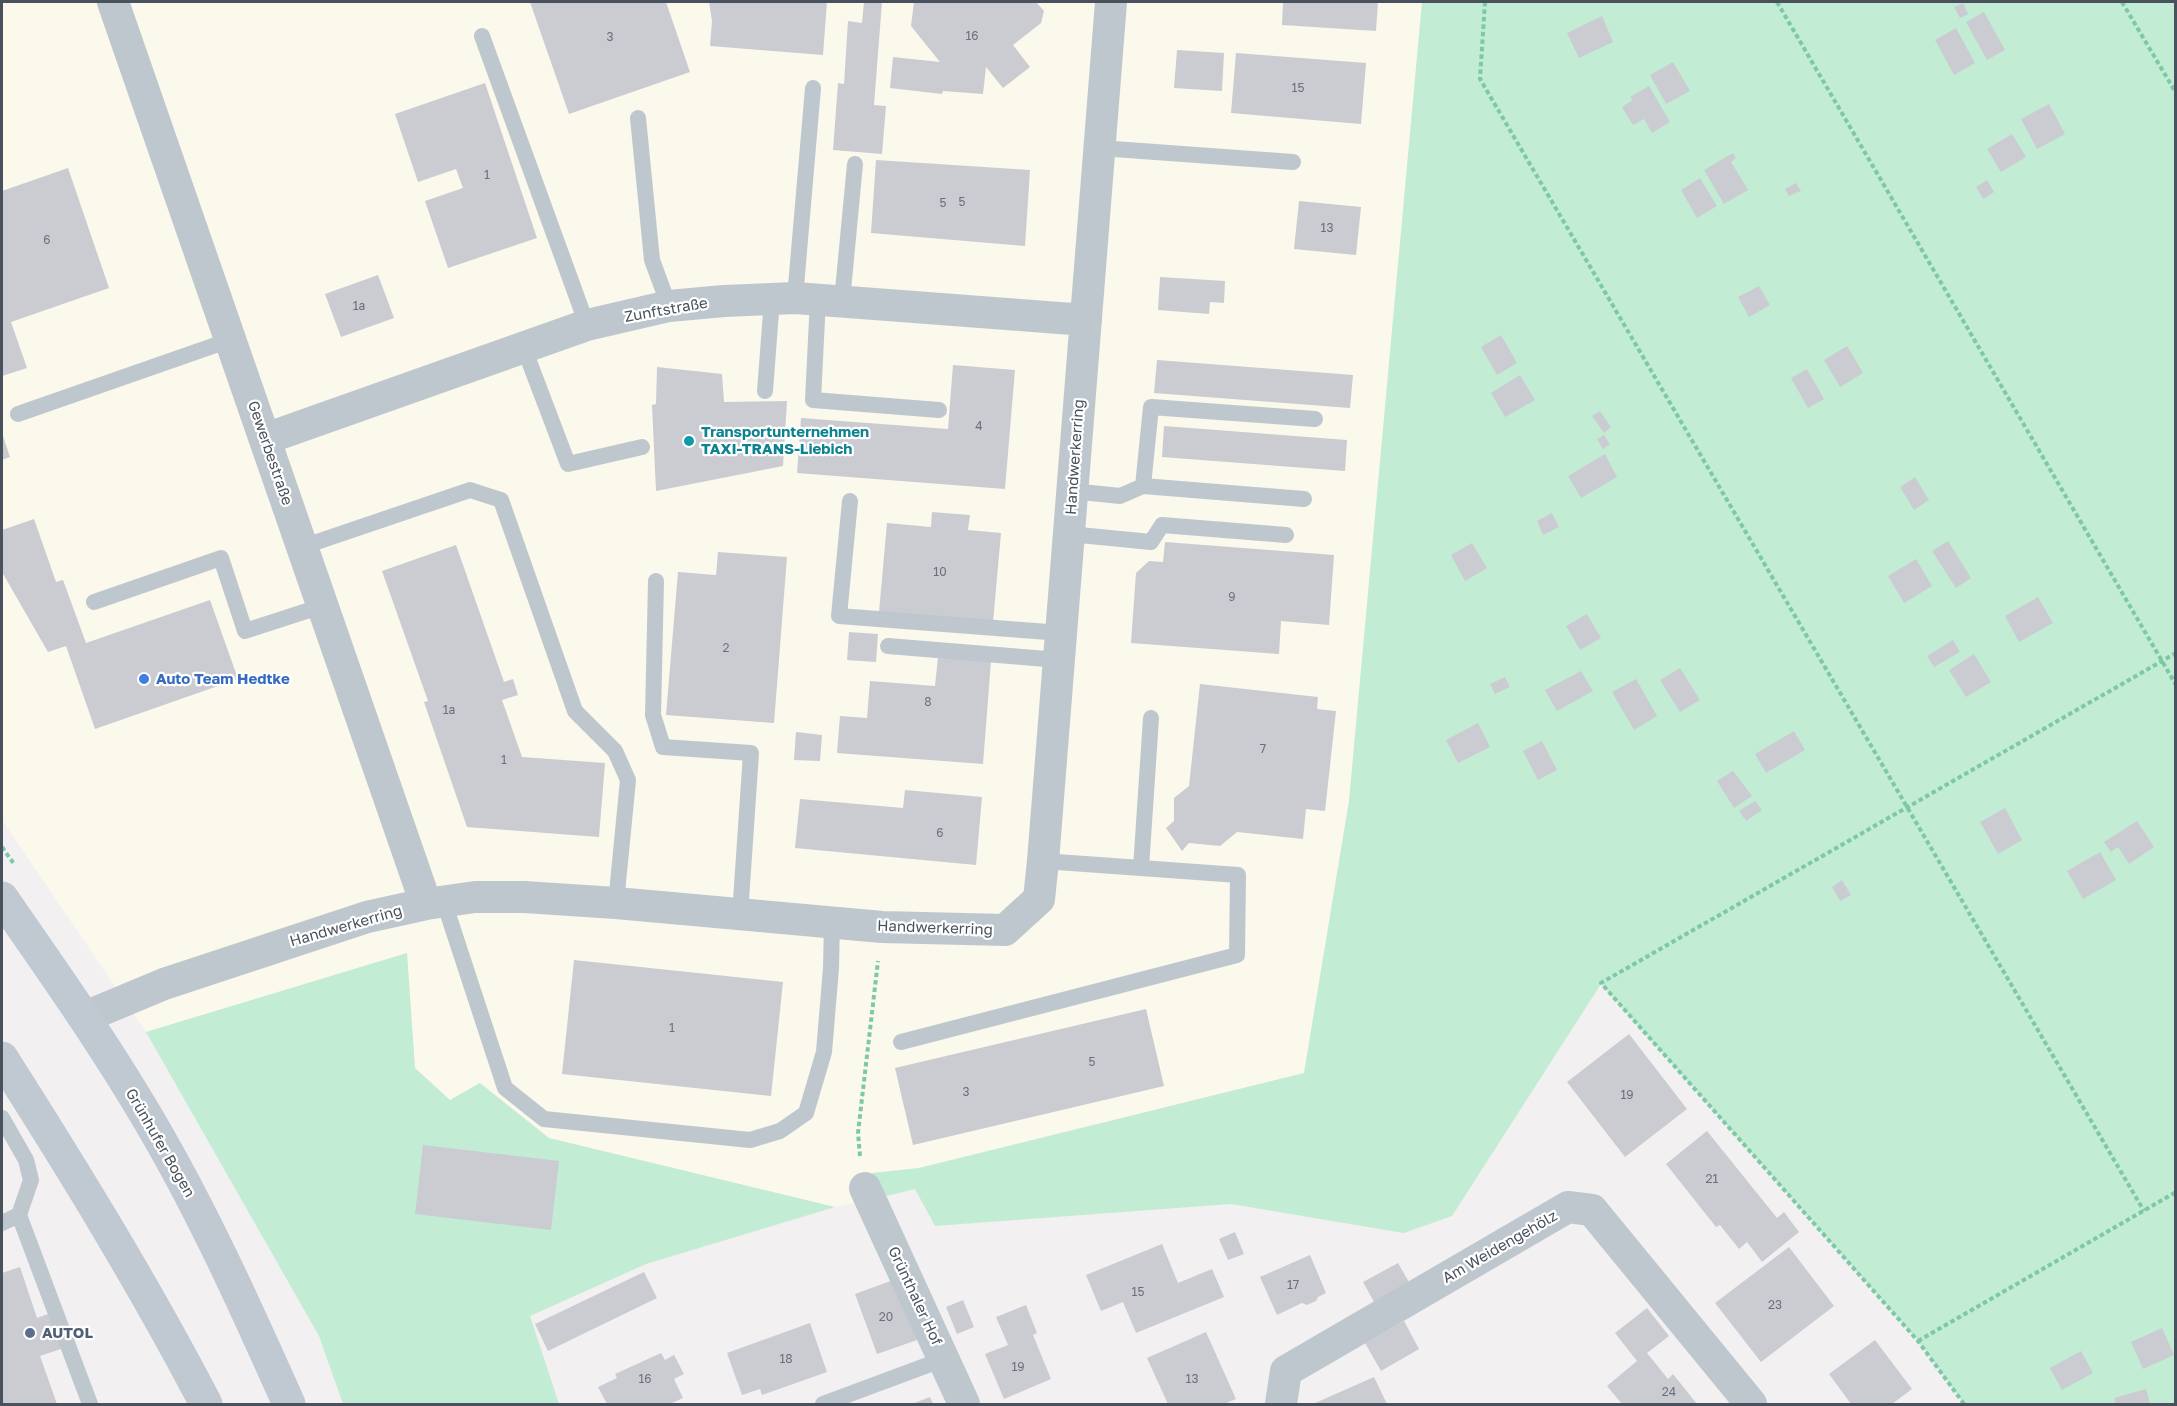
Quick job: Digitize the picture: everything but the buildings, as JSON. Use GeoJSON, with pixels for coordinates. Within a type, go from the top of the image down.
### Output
{"type":"FeatureCollection","features":[{"type":"Feature","properties":{"kind":"main road","name":"Grünhufer Bogen"},"geometry":{"type":"LineString","coordinates":[[2,898],[85,1017],[166,1149],[203,1221],[289,1404]]}},
{"type":"Feature","properties":{"kind":"main road"},"geometry":{"type":"LineString","coordinates":[[2,1058],[102,1216],[168,1330],[206,1404]]}},
{"type":"Feature","properties":{"kind":"street","name":"Gewerbestraße"},"geometry":{"type":"LineString","coordinates":[[113,2],[322,606],[435,903]]}},
{"type":"Feature","properties":{"kind":"street","name":"Handwerkerring"},"geometry":{"type":"LineString","coordinates":[[85,1017],[186,977],[367,917],[476,897],[524,897],[616,903],[882,927],[1005,930],[1039,898],[1111,2]]}},
{"type":"Feature","properties":{"kind":"street","name":"Zunftstraße"},"geometry":{"type":"LineString","coordinates":[[265,439],[587,325],[669,306],[724,300],[807,299],[1086,320]]}},
{"type":"Feature","properties":{"kind":"street","name":"Grünthaler Hof"},"geometry":{"type":"LineString","coordinates":[[865,1188],[964,1404]]}},
{"type":"Feature","properties":{"kind":"street","name":"Am Weidengehölz"},"geometry":{"type":"LineString","coordinates":[[1281,1404],[1286,1371],[1568,1208],[1592,1210],[1751,1404]]}},
{"type":"Feature","properties":{"kind":"lane"},"geometry":{"type":"LineString","coordinates":[[482,36],[587,325]]}},
{"type":"Feature","properties":{"kind":"lane"},"geometry":{"type":"LineString","coordinates":[[813,88],[807,299],[813,400],[939,410]]}},
{"type":"Feature","properties":{"kind":"lane"},"geometry":{"type":"LineString","coordinates":[[638,118],[652,260],[669,306]]}},
{"type":"Feature","properties":{"kind":"lane"},"geometry":{"type":"LineString","coordinates":[[1100,148],[1293,162]]}},
{"type":"Feature","properties":{"kind":"lane"},"geometry":{"type":"LineString","coordinates":[[765,392],[807,299],[855,164]]}},
{"type":"Feature","properties":{"kind":"lane"},"geometry":{"type":"LineString","coordinates":[[18,414],[230,340]]}},
{"type":"Feature","properties":{"kind":"lane"},"geometry":{"type":"LineString","coordinates":[[524,348],[568,464],[642,447]]}},
{"type":"Feature","properties":{"kind":"lane"},"geometry":{"type":"LineString","coordinates":[[1143,486],[1151,407],[1315,420]]}},
{"type":"Feature","properties":{"kind":"lane"},"geometry":{"type":"LineString","coordinates":[[1072,491],[1120,496],[1143,486],[1305,499]]}},
{"type":"Feature","properties":{"kind":"lane"},"geometry":{"type":"LineString","coordinates":[[302,547],[470,490],[501,500],[575,711],[615,752],[628,780],[616,903]]}},
{"type":"Feature","properties":{"kind":"lane"},"geometry":{"type":"LineString","coordinates":[[850,501],[839,616],[1060,647]]}},
{"type":"Feature","properties":{"kind":"lane"},"geometry":{"type":"LineString","coordinates":[[1069,534],[1151,542],[1162,525],[1286,535]]}},
{"type":"Feature","properties":{"kind":"lane"},"geometry":{"type":"LineString","coordinates":[[94,602],[221,558],[245,631],[322,606]]}},
{"type":"Feature","properties":{"kind":"lane"},"geometry":{"type":"LineString","coordinates":[[656,581],[653,715],[663,747],[751,753],[740,915]]}},
{"type":"Feature","properties":{"kind":"lane"},"geometry":{"type":"LineString","coordinates":[[888,646],[1060,647]]}},
{"type":"Feature","properties":{"kind":"lane"},"geometry":{"type":"LineString","coordinates":[[1141,868],[1152,718]]}},
{"type":"Feature","properties":{"kind":"lane"},"geometry":{"type":"LineString","coordinates":[[901,1042],[1238,955],[1238,875],[1043,861]]}},
{"type":"Feature","properties":{"kind":"lane"},"geometry":{"type":"LineString","coordinates":[[435,903],[505,1089],[544,1119],[750,1140],[780,1131],[806,1113],[824,1052],[832,923]]}},
{"type":"Feature","properties":{"kind":"lane"},"geometry":{"type":"LineString","coordinates":[[2,1118],[26,1160],[31,1180],[19,1215],[90,1404]]}},
{"type":"Feature","properties":{"kind":"lane"},"geometry":{"type":"LineString","coordinates":[[2,1223],[19,1215]]}},
{"type":"Feature","properties":{"kind":"lane"},"geometry":{"type":"LineString","coordinates":[[823,1404],[944,1359]]}},
{"type":"Feature","properties":{"kind":"path"},"geometry":{"type":"LineString","coordinates":[[1485,2],[1480,79],[1906,809],[2144,1211]]}},
{"type":"Feature","properties":{"kind":"path"},"geometry":{"type":"LineString","coordinates":[[1777,2],[2175,685]]}},
{"type":"Feature","properties":{"kind":"path"},"geometry":{"type":"LineString","coordinates":[[2122,2],[2175,93]]}},
{"type":"Feature","properties":{"kind":"path"},"geometry":{"type":"LineString","coordinates":[[1964,1404],[1918,1341],[1601,983],[2175,653]]}},
{"type":"Feature","properties":{"kind":"path"},"geometry":{"type":"LineString","coordinates":[[865,1188],[860,1166],[858,1133],[882,927]]}},
{"type":"Feature","properties":{"kind":"path"},"geometry":{"type":"LineString","coordinates":[[1918,1341],[2175,1192]]}},
{"type":"Feature","properties":{"kind":"shaded area"},"geometry":{"type":"Polygon","coordinates":[[[2,2],[1422,2],[1349,801],[1304,1073],[919,1168],[873,1173],[878,1198],[835,1207],[549,1138],[480,1083],[450,1100],[415,1069],[407,953],[146,1032],[2,820],[2,2]]]}},
{"type":"Feature","properties":{"kind":"green space"},"geometry":{"type":"Polygon","coordinates":[[[1422,2],[2175,2],[2175,1404],[1964,1404],[1918,1341],[1601,984],[1452,1216],[1404,1233],[1231,1204],[935,1226],[915,1189],[878,1198],[872,1173],[919,1168],[1304,1073],[1349,801],[1422,2]]]}},
{"type":"Feature","properties":{"kind":"green space"},"geometry":{"type":"Polygon","coordinates":[[[407,953],[415,1068],[450,1100],[480,1083],[549,1138],[835,1207],[646,1264],[530,1316],[559,1404],[343,1404],[319,1336],[146,1032],[407,953]]]}},
{"type":"Feature","properties":{"kind":"place","name":"Transportunternehmen TAXI-TRANS-Liebich"},"geometry":{"type":"Point","coordinates":[689,441]}},
{"type":"Feature","properties":{"kind":"place","name":"Auto Team Hedtke"},"geometry":{"type":"Point","coordinates":[144,679]}},
{"type":"Feature","properties":{"kind":"place","name":"AUTOL"},"geometry":{"type":"Point","coordinates":[30,1333]}}]}
